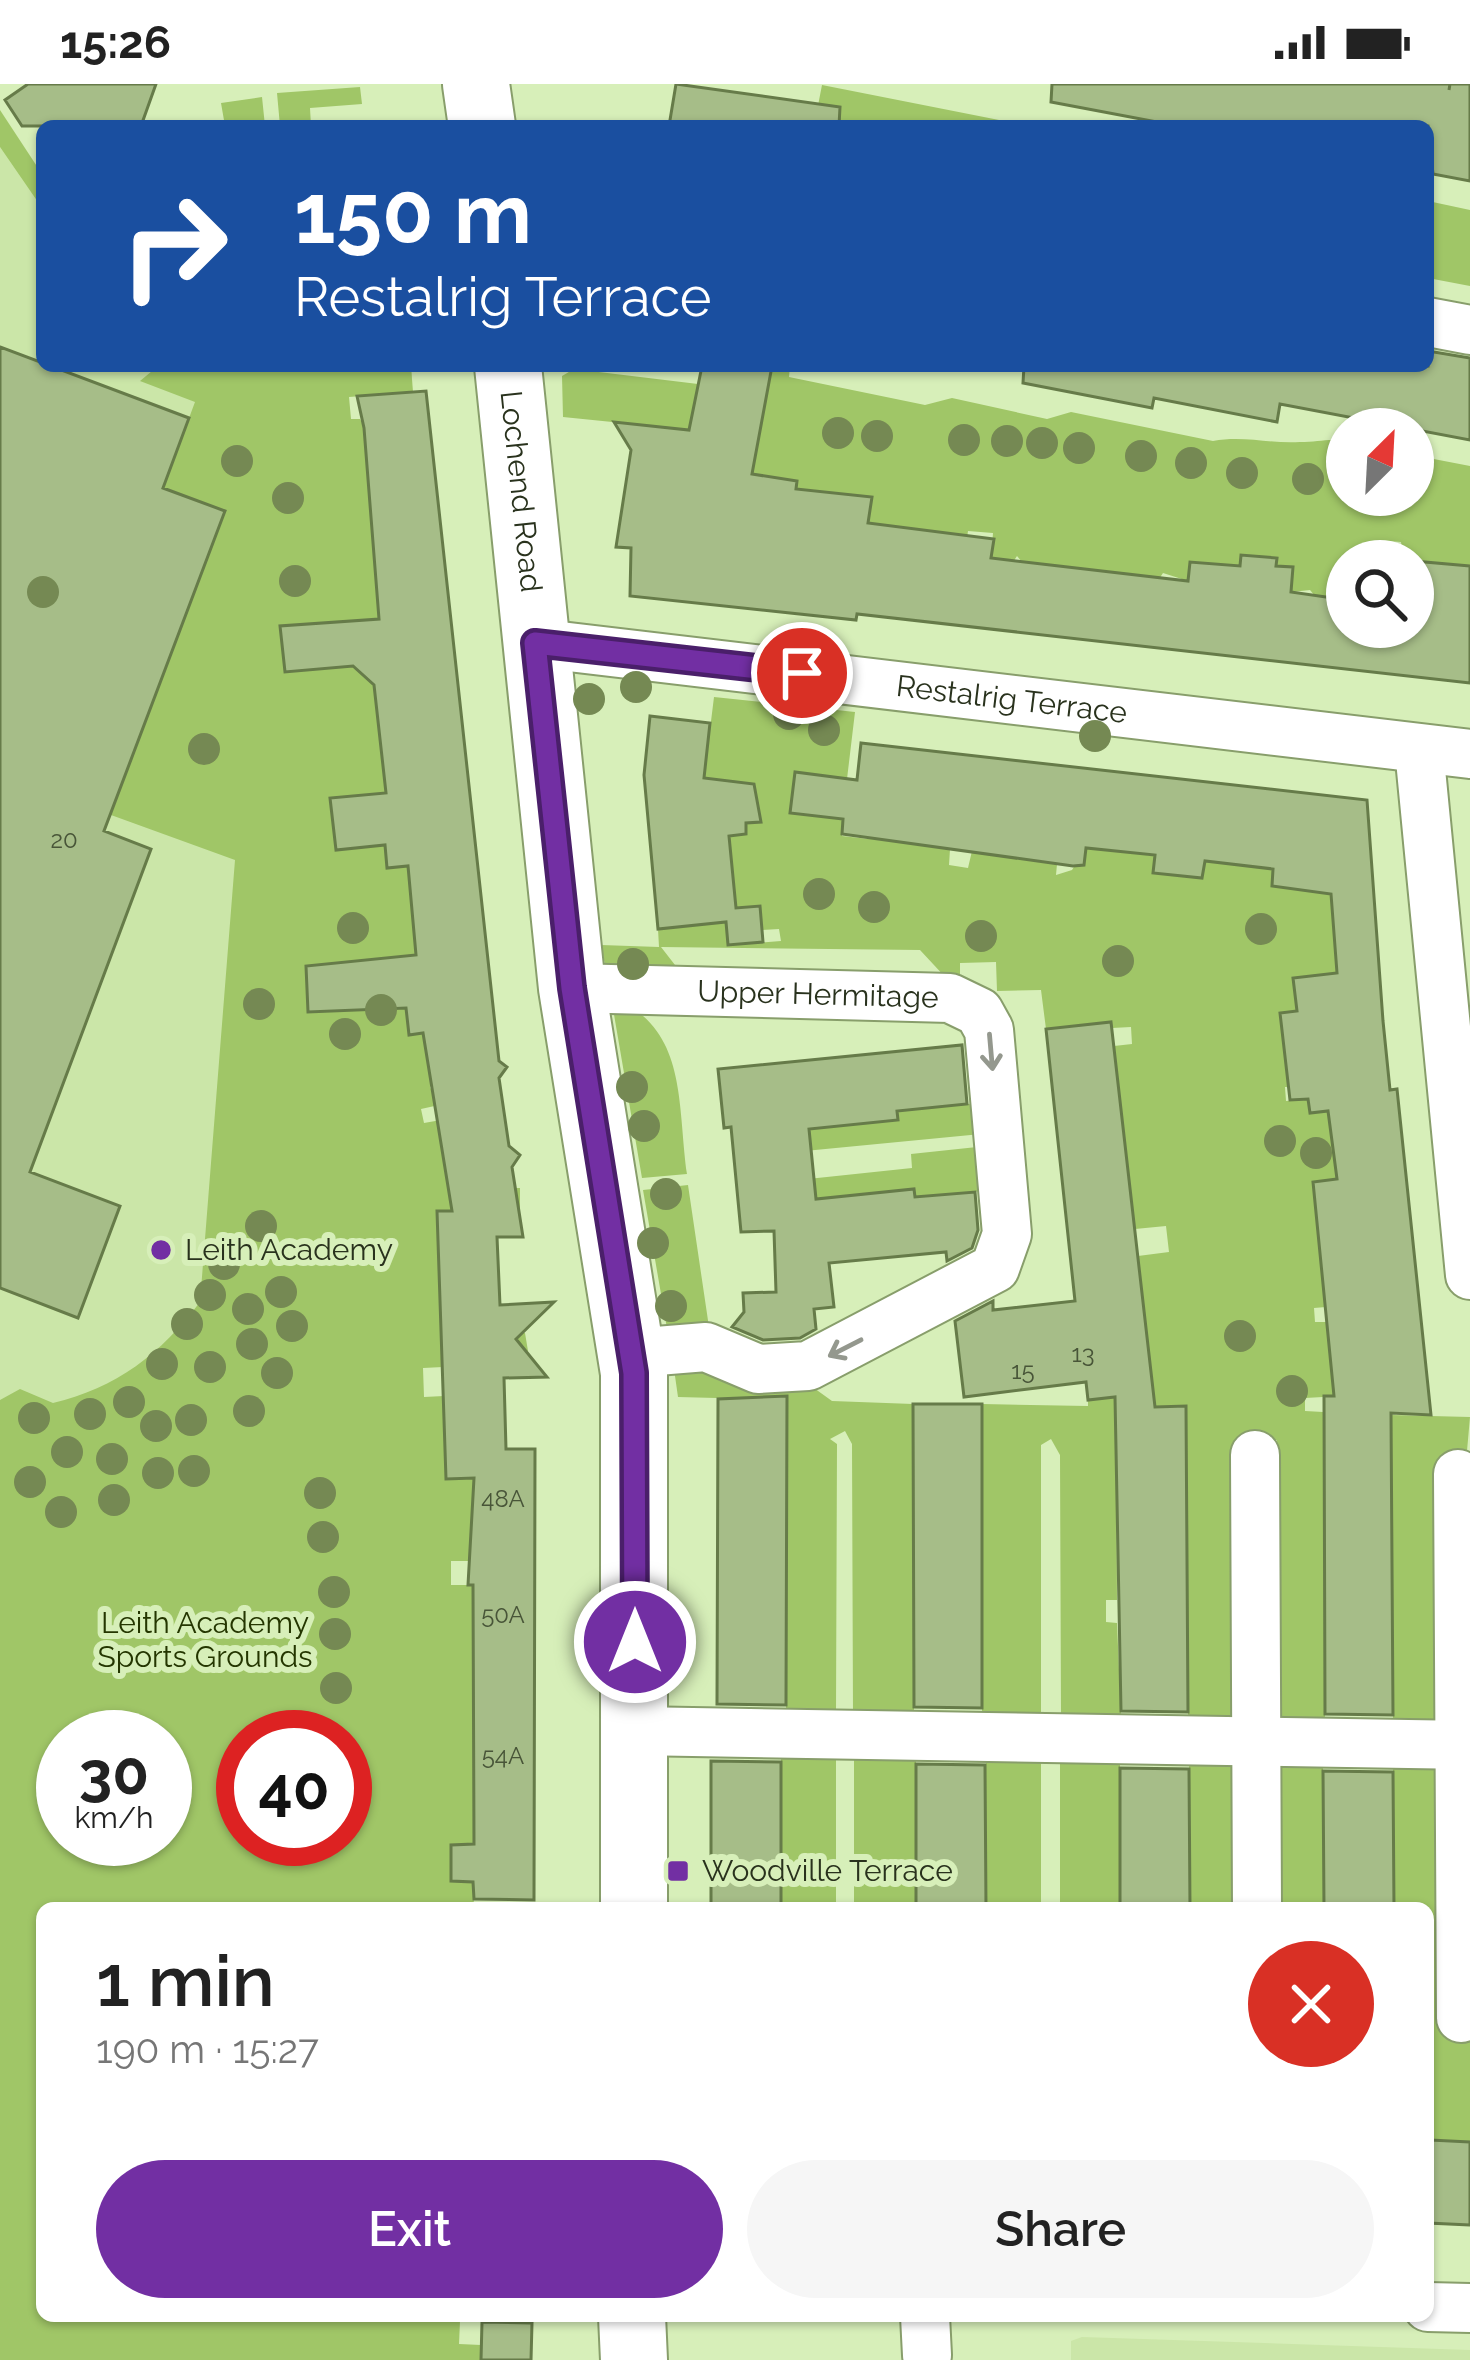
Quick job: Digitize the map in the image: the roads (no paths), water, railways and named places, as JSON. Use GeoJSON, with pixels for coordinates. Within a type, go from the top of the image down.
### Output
{"type":"FeatureCollection","features":[{"type":"Feature","properties":{"kind":"street"},"geometry":{"type":"LineString","coordinates":[[476,84],[481,120]]}},
{"type":"Feature","properties":{"kind":"street"},"geometry":{"type":"LineString","coordinates":[[1434,323],[1470,330]]}},
{"type":"Feature","properties":{"kind":"street","name":"Lochend Road"},"geometry":{"type":"LineString","coordinates":[[509,372],[572,988],[632,1353],[634,1902]]}},
{"type":"Feature","properties":{"kind":"street","name":"Restalrig Terrace"},"geometry":{"type":"LineString","coordinates":[[535,643],[1470,754]]}},
{"type":"Feature","properties":{"kind":"street"},"geometry":{"type":"LineString","coordinates":[[1419,748],[1465,1168],[1470,1275]]}},
{"type":"Feature","properties":{"kind":"street","name":"Upper Hermitage"},"geometry":{"type":"LineString","coordinates":[[572,988],[950,998],[979,1012],[989,1030],[1007,1234],[995,1268],[808,1366],[758,1370],[706,1347],[632,1353]]}},
{"type":"Feature","properties":{"kind":"street"},"geometry":{"type":"LineString","coordinates":[[1255,1455],[1257,1902]]}},
{"type":"Feature","properties":{"kind":"street"},"geometry":{"type":"LineString","coordinates":[[1458,1474],[1465,1745],[1461,2018]]}},
{"type":"Feature","properties":{"kind":"street"},"geometry":{"type":"LineString","coordinates":[[635,1731],[1465,1745]]}},
{"type":"Feature","properties":{"kind":"street"},"geometry":{"type":"LineString","coordinates":[[1434,2307],[1470,2308]]}},
{"type":"Feature","properties":{"kind":"street"},"geometry":{"type":"LineString","coordinates":[[632,2322],[634,2360]]}},
{"type":"Feature","properties":{"kind":"place","name":"Leith Academy"},"geometry":{"type":"Point","coordinates":[161,1250]}},
{"type":"Feature","properties":{"kind":"place","name":"Woodville Terrace"},"geometry":{"type":"Point","coordinates":[678,1871]}},
{"type":"Feature","properties":{"kind":"park label","name":"Leith Academy Sports Grounds"},"geometry":{"type":"Point","coordinates":[205,1640]}}]}
